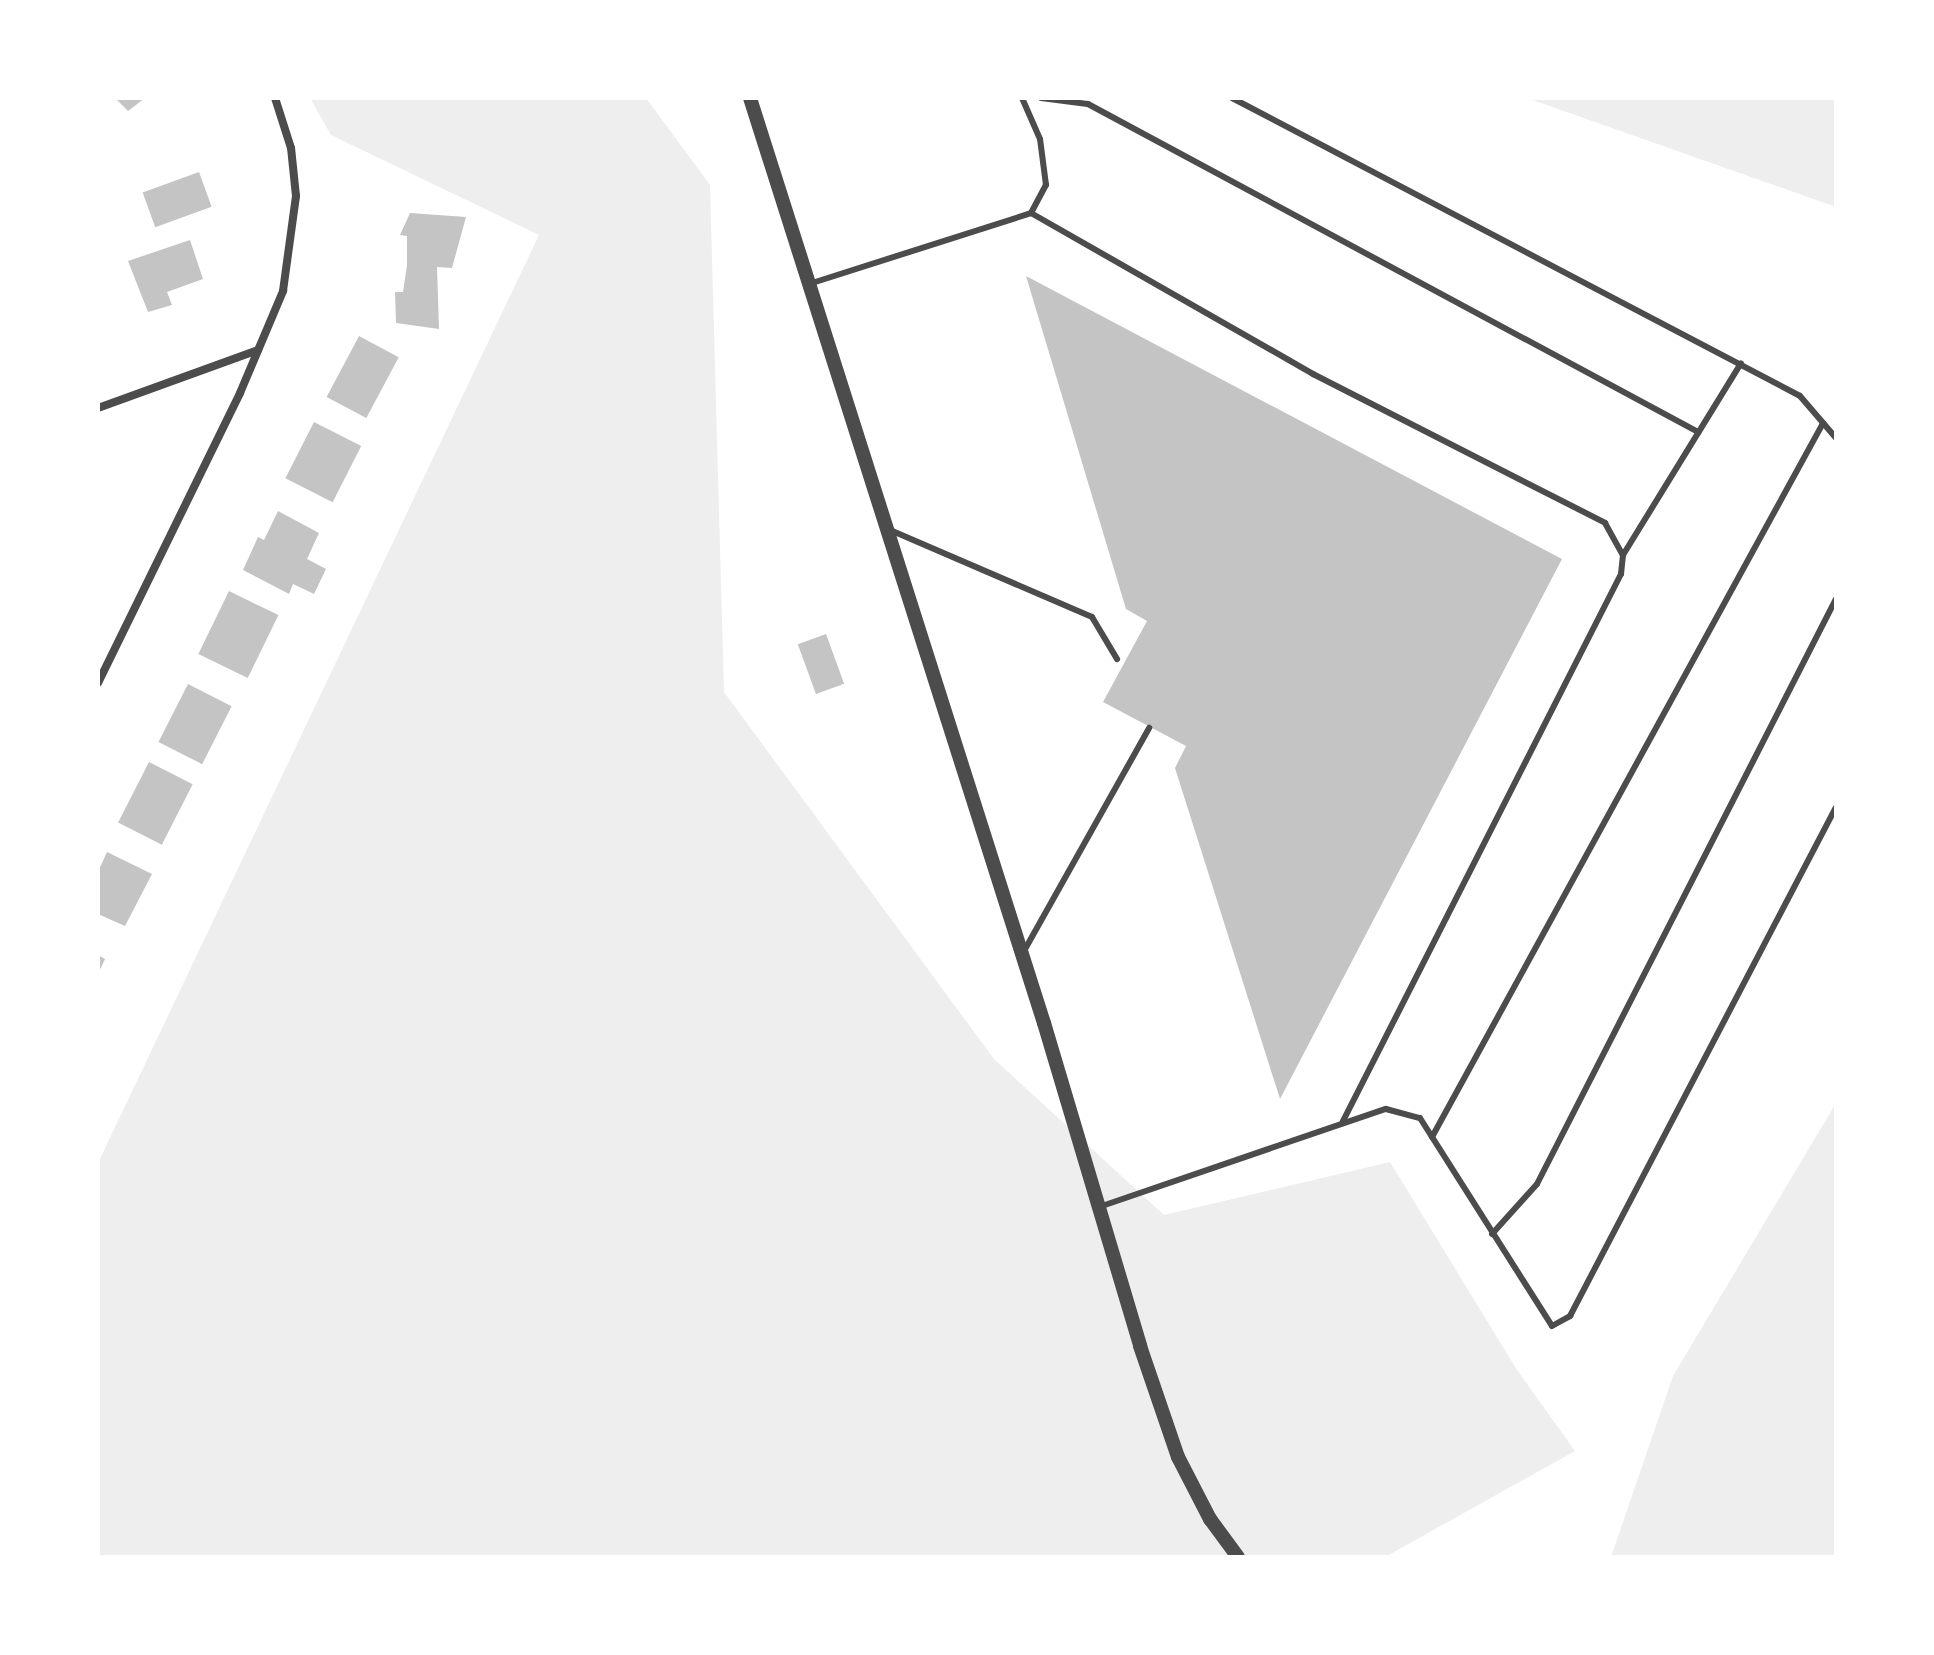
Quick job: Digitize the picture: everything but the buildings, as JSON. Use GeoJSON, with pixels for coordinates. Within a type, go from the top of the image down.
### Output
{"type":"FeatureCollection","features":[{"type":"Feature","properties":{"kind":"street"},"geometry":{"type":"LineString","coordinates":[[98,683],[258,350],[283,291],[293,244],[291,148],[275,98]]}},
{"type":"Feature","properties":{"kind":"street"},"geometry":{"type":"LineString","coordinates":[[750,98],[1023,955],[1098,1207],[1178,1457],[1210,1519],[1238,1557]]}},
{"type":"Feature","properties":{"kind":"street"},"geometry":{"type":"LineString","coordinates":[[98,408],[258,350]]}},
{"type":"Feature","properties":{"kind":"lane"},"geometry":{"type":"LineString","coordinates":[[809,284],[1031,213],[1046,185],[1040,139],[1022,98]]}},
{"type":"Feature","properties":{"kind":"lane"},"geometry":{"type":"LineString","coordinates":[[1041,98],[1088,104],[1698,432]]}},
{"type":"Feature","properties":{"kind":"lane"},"geometry":{"type":"LineString","coordinates":[[1232,98],[1800,396],[1836,438]]}},
{"type":"Feature","properties":{"kind":"lane"},"geometry":{"type":"LineString","coordinates":[[1031,213],[1313,374],[1605,523],[1623,555]]}},
{"type":"Feature","properties":{"kind":"lane"},"geometry":{"type":"LineString","coordinates":[[1343,1121],[1621,574],[1623,555],[1741,363]]}},
{"type":"Feature","properties":{"kind":"lane"},"geometry":{"type":"LineString","coordinates":[[1432,1137],[1823,423]]}},
{"type":"Feature","properties":{"kind":"lane"},"geometry":{"type":"LineString","coordinates":[[887,529],[1092,617],[1117,659]]}},
{"type":"Feature","properties":{"kind":"lane"},"geometry":{"type":"LineString","coordinates":[[1492,1234],[1537,1184],[1836,599]]}},
{"type":"Feature","properties":{"kind":"lane"},"geometry":{"type":"LineString","coordinates":[[1023,955],[1149,728]]}},
{"type":"Feature","properties":{"kind":"lane"},"geometry":{"type":"LineString","coordinates":[[1098,1207],[1343,1121],[1386,1109],[1420,1118],[1552,1326],[1570,1316],[1836,807]]}},
{"type":"Feature","properties":{"kind":"shaded area"},"geometry":{"type":"Polygon","coordinates":[[[310,98],[646,98],[710,185],[724,692],[994,1059],[1164,1215],[1390,1162],[1517,1370],[1575,1451],[1385,1557],[98,1557],[98,1163],[539,235],[331,135],[310,98]]]}},
{"type":"Feature","properties":{"kind":"shaded area"},"geometry":{"type":"Polygon","coordinates":[[[1527,98],[1836,98],[1836,207],[1527,98]]]}},
{"type":"Feature","properties":{"kind":"shaded area"},"geometry":{"type":"Polygon","coordinates":[[[1836,1103],[1836,1557],[1611,1557],[1673,1376],[1836,1103]]]}}]}
